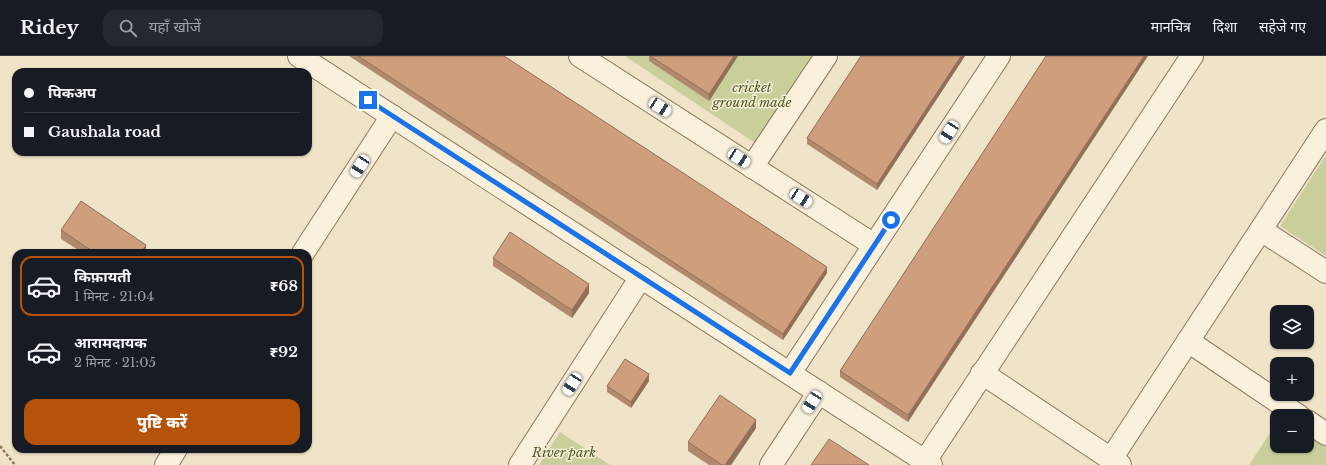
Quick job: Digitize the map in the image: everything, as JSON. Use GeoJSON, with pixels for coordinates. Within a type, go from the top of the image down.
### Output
{"type":"FeatureCollection","features":[{"type":"Feature","properties":{"kind":"street"},"geometry":{"type":"LineString","coordinates":[[580,56],[874,245]]}},
{"type":"Feature","properties":{"kind":"street"},"geometry":{"type":"LineString","coordinates":[[752,167],[826,56]]}},
{"type":"Feature","properties":{"kind":"street"},"geometry":{"type":"LineString","coordinates":[[790,373],[999,56]]}},
{"type":"Feature","properties":{"kind":"street"},"geometry":{"type":"LineString","coordinates":[[308,58],[392,116],[928,463],[982,373],[1192,56]]}},
{"type":"Feature","properties":{"kind":"street"},"geometry":{"type":"LineString","coordinates":[[306,249],[392,116]]}},
{"type":"Feature","properties":{"kind":"street"},"geometry":{"type":"LineString","coordinates":[[982,373],[1115,462],[1188,341],[1326,130]]}},
{"type":"Feature","properties":{"kind":"street"},"geometry":{"type":"LineString","coordinates":[[1261,230],[1326,272]]}},
{"type":"Feature","properties":{"kind":"street"},"geometry":{"type":"LineString","coordinates":[[520,465],[641,277]]}},
{"type":"Feature","properties":{"kind":"street"},"geometry":{"type":"LineString","coordinates":[[1188,341],[1290,409]]}},
{"type":"Feature","properties":{"kind":"street"},"geometry":{"type":"LineString","coordinates":[[771,465],[819,392]]}},
{"type":"Feature","properties":{"kind":"street"},"geometry":{"type":"LineString","coordinates":[[1314,426],[1326,434]]}},
{"type":"Feature","properties":{"kind":"street"},"geometry":{"type":"LineString","coordinates":[[166,465],[174,453]]}},
{"type":"Feature","properties":{"kind":"path"},"geometry":{"type":"LineString","coordinates":[[0,446],[15,465]]}},
{"type":"Feature","properties":{"kind":"green space","name":"cricket ground made"},"geometry":{"type":"Polygon","coordinates":[[[625,56],[817,56],[764,149],[625,56]]]}},
{"type":"Feature","properties":{"kind":"green space"},"geometry":{"type":"Polygon","coordinates":[[[1326,155],[1326,256],[1280,226],[1326,155]]]}},
{"type":"Feature","properties":{"kind":"green space","name":"River park"},"geometry":{"type":"Polygon","coordinates":[[[560,432],[610,465],[539,465],[560,432]]]}},
{"type":"Feature","properties":{"kind":"green space"},"geometry":{"type":"Polygon","coordinates":[[[1270,433],[1270,453],[1314,453],[1314,439],[1326,447],[1326,465],[1249,465],[1270,433]]]}},
{"type":"Feature","properties":{"kind":"building"},"geometry":{"type":"Polygon","coordinates":[[[358,56],[504,56],[827,267],[783,334],[358,56]]]}},
{"type":"Feature","properties":{"kind":"building"},"geometry":{"type":"Polygon","coordinates":[[[650,56],[734,56],[709,94],[650,56]]]}},
{"type":"Feature","properties":{"kind":"building"},"geometry":{"type":"Polygon","coordinates":[[[861,56],[961,56],[877,184],[807,138],[861,56]]]}},
{"type":"Feature","properties":{"kind":"building"},"geometry":{"type":"Polygon","coordinates":[[[1046,56],[1144,56],[908,415],[840,371],[1046,56]]]}},
{"type":"Feature","properties":{"kind":"building"},"geometry":{"type":"Polygon","coordinates":[[[81,201],[146,245],[144,249],[89,249],[61,230],[81,201]]]}},
{"type":"Feature","properties":{"kind":"building"},"geometry":{"type":"Polygon","coordinates":[[[510,232],[589,284],[572,310],[493,258],[510,232]]]}},
{"type":"Feature","properties":{"kind":"building"},"geometry":{"type":"Polygon","coordinates":[[[625,359],[649,374],[631,402],[607,386],[625,359]]]}},
{"type":"Feature","properties":{"kind":"building"},"geometry":{"type":"Polygon","coordinates":[[[720,395],[756,420],[725,465],[722,465],[688,442],[720,395]]]}},
{"type":"Feature","properties":{"kind":"building"},"geometry":{"type":"Polygon","coordinates":[[[829,439],[869,465],[811,465],[829,439]]]}},
{"type":"Feature","properties":{"kind":"route"},"geometry":{"type":"LineString","coordinates":[[368,100],[790,373],[891,220]]}}]}
